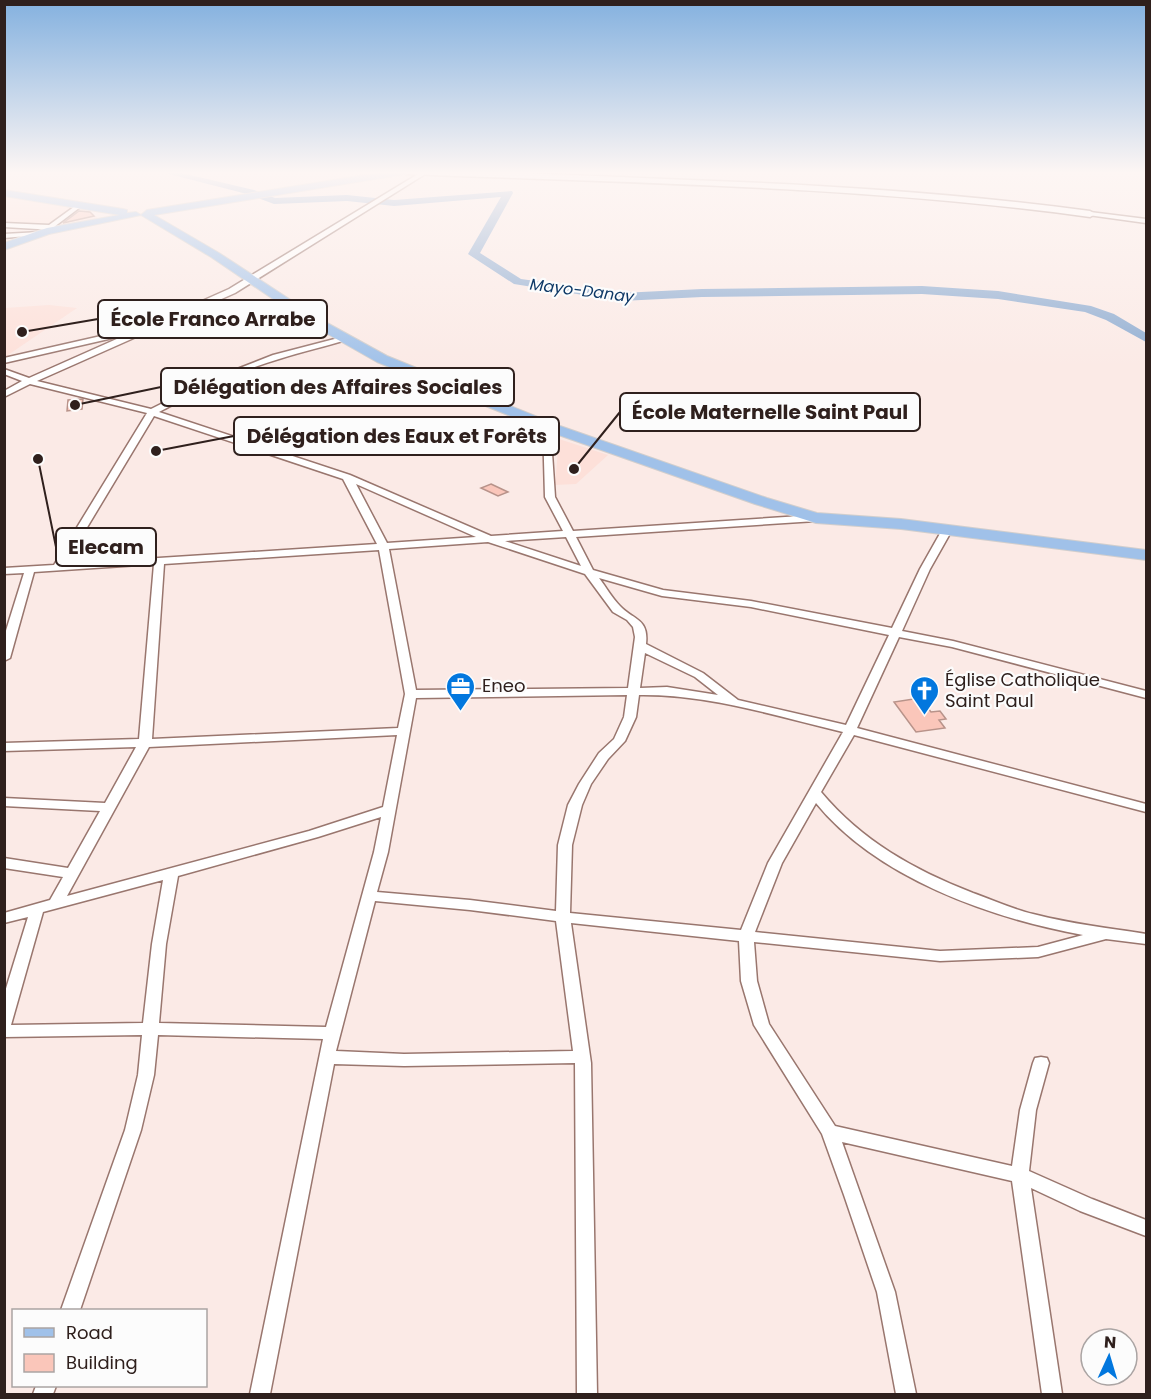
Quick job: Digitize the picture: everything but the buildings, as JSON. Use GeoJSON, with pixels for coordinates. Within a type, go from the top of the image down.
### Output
{"type":"FeatureCollection","features":[{"type":"Feature","properties":{"kind":"main road"},"geometry":{"type":"LineString","coordinates":[[6,243],[27,236]]}},
{"type":"Feature","properties":{"kind":"main road"},"geometry":{"type":"LineString","coordinates":[[182,236],[215,255],[293,309],[382,359],[547,425],[702,481],[816,518],[947,530],[1146,555]]}},
{"type":"Feature","properties":{"kind":"street"},"geometry":{"type":"LineString","coordinates":[[4,395],[29,381],[222,296],[323,236]]}},
{"type":"Feature","properties":{"kind":"street"},"geometry":{"type":"LineString","coordinates":[[4,361],[156,325]]}},
{"type":"Feature","properties":{"kind":"street"},"geometry":{"type":"LineString","coordinates":[[57,568],[152,412],[212,382],[276,357],[343,338]]}},
{"type":"Feature","properties":{"kind":"street"},"geometry":{"type":"LineString","coordinates":[[4,371],[29,381],[152,412],[347,477],[491,540],[662,593],[751,604],[897,633],[1007,657],[1146,694]]}},
{"type":"Feature","properties":{"kind":"street"},"geometry":{"type":"LineString","coordinates":[[547,425],[550,498],[589,572],[617,610],[631,618],[638,626],[640,646],[634,692],[626,728],[619,741],[603,756],[585,784],[575,805],[565,845],[563,917],[582,1057],[586,1217],[586,1395]]}},
{"type":"Feature","properties":{"kind":"street"},"geometry":{"type":"LineString","coordinates":[[261,1395],[332,1032],[370,896],[411,694],[383,546],[347,477]]}},
{"type":"Feature","properties":{"kind":"street"},"geometry":{"type":"LineString","coordinates":[[4,571],[816,518]]}},
{"type":"Feature","properties":{"kind":"street"},"geometry":{"type":"LineString","coordinates":[[906,1395],[886,1292],[831,1132],[762,1025],[749,981],[746,936],[775,863],[850,730],[925,569],[947,530]]}},
{"type":"Feature","properties":{"kind":"street"},"geometry":{"type":"LineString","coordinates":[[55,904],[145,743],[159,561]]}},
{"type":"Feature","properties":{"kind":"street"},"geometry":{"type":"LineString","coordinates":[[4,658],[30,569]]}},
{"type":"Feature","properties":{"kind":"street"},"geometry":{"type":"LineString","coordinates":[[640,646],[699,675],[735,702]]}},
{"type":"Feature","properties":{"kind":"street"},"geometry":{"type":"LineString","coordinates":[[411,694],[689,693],[850,730],[1146,808]]}},
{"type":"Feature","properties":{"kind":"street"},"geometry":{"type":"LineString","coordinates":[[4,747],[405,731]]}},
{"type":"Feature","properties":{"kind":"street"},"geometry":{"type":"LineString","coordinates":[[814,792],[860,842],[878,855],[907,869],[1021,916],[1106,934],[1146,939]]}},
{"type":"Feature","properties":{"kind":"street"},"geometry":{"type":"LineString","coordinates":[[4,801],[109,807]]}},
{"type":"Feature","properties":{"kind":"street"},"geometry":{"type":"LineString","coordinates":[[4,918],[313,834],[389,810]]}},
{"type":"Feature","properties":{"kind":"street"},"geometry":{"type":"LineString","coordinates":[[4,863],[72,873]]}},
{"type":"Feature","properties":{"kind":"street"},"geometry":{"type":"LineString","coordinates":[[71,1309],[133,1130],[146,1075],[159,944],[171,873]]}},
{"type":"Feature","properties":{"kind":"street"},"geometry":{"type":"LineString","coordinates":[[370,896],[470,904],[563,917],[940,956],[1038,952],[1106,934]]}},
{"type":"Feature","properties":{"kind":"street"},"geometry":{"type":"LineString","coordinates":[[4,1023],[37,909]]}},
{"type":"Feature","properties":{"kind":"street"},"geometry":{"type":"LineString","coordinates":[[4,1031],[152,1029],[332,1032]]}},
{"type":"Feature","properties":{"kind":"street"},"geometry":{"type":"LineString","coordinates":[[328,1057],[404,1060],[582,1057]]}},
{"type":"Feature","properties":{"kind":"street"},"geometry":{"type":"LineString","coordinates":[[1041,1063],[1028,1110],[1020,1175],[1053,1395]]}},
{"type":"Feature","properties":{"kind":"street"},"geometry":{"type":"LineString","coordinates":[[831,1132],[1020,1175],[1086,1205],[1146,1228]]}},
{"type":"Feature","properties":{"kind":"shaded area"},"geometry":{"type":"Polygon","coordinates":[[[49,305],[77,308],[5,357],[5,308],[49,305]]]}},
{"type":"Feature","properties":{"kind":"shaded area"},"geometry":{"type":"Polygon","coordinates":[[[559,439],[608,455],[576,484],[555,485],[559,439]]]}},
{"type":"Feature","properties":{"kind":"waterway","name":"Mayo-Danay"},"geometry":{"type":"LineString","coordinates":[[484,236],[474,254],[518,282],[621,297],[702,293],[922,290],[998,295],[1087,309],[1110,317],[1146,338]]}},
{"type":"Feature","properties":{"kind":"place","name":"École Franco Arrabe"},"geometry":{"type":"Point","coordinates":[22,332]}},
{"type":"Feature","properties":{"kind":"place","name":"Délégation des Affaires Sociales"},"geometry":{"type":"Point","coordinates":[75,405]}},
{"type":"Feature","properties":{"kind":"place","name":"Délégation des Eaux et Forêts"},"geometry":{"type":"Point","coordinates":[156,451]}},
{"type":"Feature","properties":{"kind":"place","name":"Elecam"},"geometry":{"type":"Point","coordinates":[38,459]}},
{"type":"Feature","properties":{"kind":"place","name":"École Maternelle Saint Paul"},"geometry":{"type":"Point","coordinates":[574,469]}},
{"type":"Feature","properties":{"kind":"place","name":"Eneo"},"geometry":{"type":"Point","coordinates":[461,712]}},
{"type":"Feature","properties":{"kind":"place","name":"Église Catholique Saint Paul"},"geometry":{"type":"Point","coordinates":[924,716]}}]}
